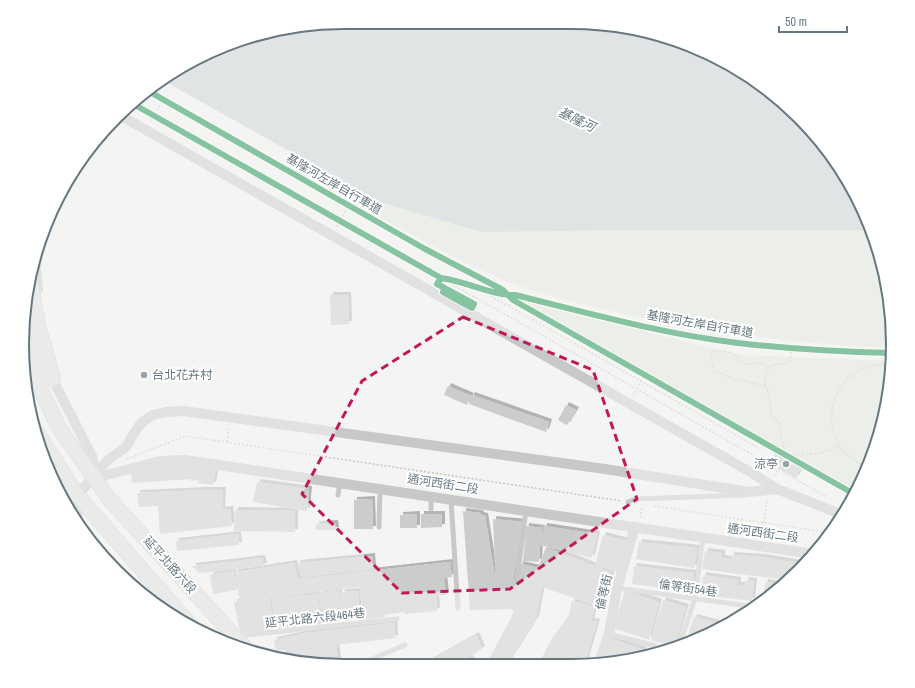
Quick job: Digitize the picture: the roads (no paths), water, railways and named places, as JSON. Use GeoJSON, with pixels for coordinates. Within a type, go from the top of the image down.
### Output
{"type":"FeatureCollection","features":[{"type":"Feature","properties":{"kind":"highway"},"geometry":{"type":"LineString","coordinates":[[33,299],[45,380]]}},
{"type":"Feature","properties":{"kind":"highway"},"geometry":{"type":"LineString","coordinates":[[29,343],[45,380]]}},
{"type":"Feature","properties":{"kind":"main road","name":"延平北路六段"},"geometry":{"type":"LineString","coordinates":[[45,380],[58,428],[110,500],[239,641]]}},
{"type":"Feature","properties":{"kind":"main road","name":"延平北路六段"},"geometry":{"type":"LineString","coordinates":[[50,458],[73,501],[177,611]]}},
{"type":"Feature","properties":{"kind":"street"},"geometry":{"type":"LineString","coordinates":[[124,118],[745,469],[772,490],[837,513]]}},
{"type":"Feature","properties":{"kind":"street"},"geometry":{"type":"LineString","coordinates":[[37,276],[39,301],[53,358],[45,380]]}},
{"type":"Feature","properties":{"kind":"street"},"geometry":{"type":"LineString","coordinates":[[73,501],[95,478],[108,460],[126,447],[142,422],[153,415],[166,412],[183,411],[605,469],[749,492],[772,490]]}},
{"type":"Feature","properties":{"kind":"street","name":"通河西街二段"},"geometry":{"type":"LineString","coordinates":[[95,478],[160,461],[185,460],[432,495],[807,553]]}},
{"type":"Feature","properties":{"kind":"street","name":"倫等街"},"geometry":{"type":"LineString","coordinates":[[601,657],[609,634],[617,588],[635,527]]}},
{"type":"Feature","properties":{"kind":"lane"},"geometry":{"type":"LineString","coordinates":[[338,495],[340,482]]}},
{"type":"Feature","properties":{"kind":"lane"},"geometry":{"type":"LineString","coordinates":[[379,527],[380,488]]}},
{"type":"Feature","properties":{"kind":"lane"},"geometry":{"type":"LineString","coordinates":[[628,502],[636,499],[746,495],[749,492]]}},
{"type":"Feature","properties":{"kind":"lane"},"geometry":{"type":"LineString","coordinates":[[430,508],[432,495]]}},
{"type":"Feature","properties":{"kind":"lane"},"geometry":{"type":"LineString","coordinates":[[451,498],[458,608]]}},
{"type":"Feature","properties":{"kind":"lane"},"geometry":{"type":"LineString","coordinates":[[513,608],[526,510]]}},
{"type":"Feature","properties":{"kind":"lane"},"geometry":{"type":"LineString","coordinates":[[681,639],[695,599],[703,537]]}},
{"type":"Feature","properties":{"kind":"lane","name":"倫等街54巷"},"geometry":{"type":"LineString","coordinates":[[617,588],[746,606]]}},
{"type":"Feature","properties":{"kind":"lane","name":"延平北路六段464巷"},"geometry":{"type":"LineString","coordinates":[[236,637],[397,619]]}},
{"type":"Feature","properties":{"kind":"lane"},"geometry":{"type":"LineString","coordinates":[[609,634],[658,646]]}},
{"type":"Feature","properties":{"kind":"lane"},"geometry":{"type":"LineString","coordinates":[[372,659],[405,645]]}},
{"type":"Feature","properties":{"kind":"water","name":"基隆河"},"geometry":{"type":"Polygon","coordinates":[[[344,29],[571,29],[632,35],[672,46],[710,61],[746,82],[779,107],[808,136],[833,169],[854,205],[864,230],[629,230],[481,232],[380,202],[168,83],[186,71],[223,53],[262,40],[303,32],[344,29]]]}},
{"type":"Feature","properties":{"kind":"place","name":"台北花卉村"},"geometry":{"type":"Point","coordinates":[144,375]}},
{"type":"Feature","properties":{"kind":"place","name":"涼亭"},"geometry":{"type":"Point","coordinates":[786,464]}}]}
